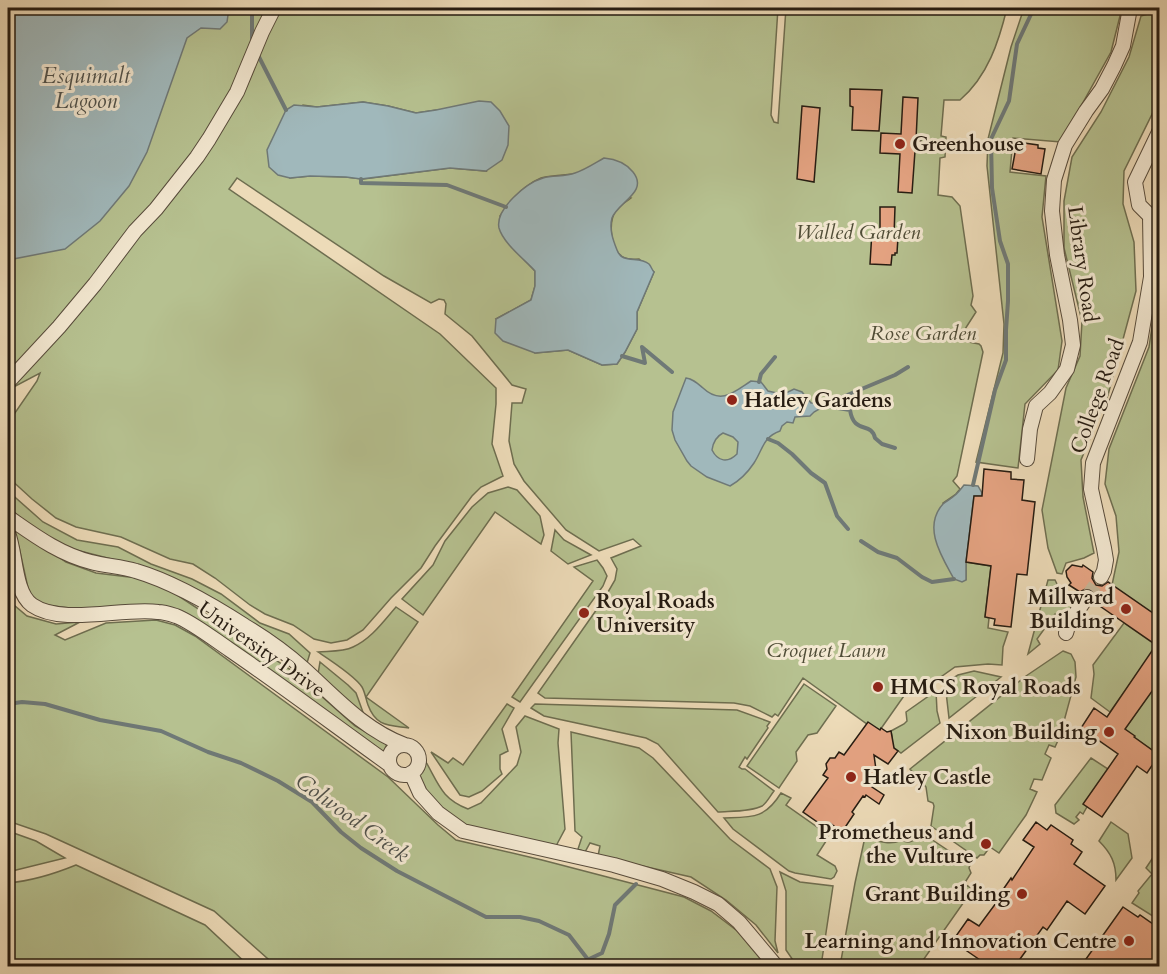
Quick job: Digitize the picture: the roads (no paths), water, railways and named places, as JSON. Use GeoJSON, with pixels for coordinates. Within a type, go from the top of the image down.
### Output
{"type":"FeatureCollection","features":[{"type":"Feature","properties":{"kind":"street"},"geometry":{"type":"LineString","coordinates":[[8,382],[60,327],[210,139],[237,92],[274,8]]}},
{"type":"Feature","properties":{"kind":"street","name":"Library Road"},"geometry":{"type":"LineString","coordinates":[[1026,459],[1036,406],[1050,393],[1067,369],[1073,345],[1053,222],[1054,180],[1065,145],[1102,89],[1123,46],[1130,8]]}},
{"type":"Feature","properties":{"kind":"street","name":"College Road"},"geometry":{"type":"LineString","coordinates":[[1101,577],[1106,560],[1091,489],[1093,463],[1140,342],[1151,277],[1155,212],[1139,205],[1135,182],[1160,130]]}},
{"type":"Feature","properties":{"kind":"street","name":"University Drive"},"geometry":{"type":"LineString","coordinates":[[8,517],[37,538],[72,556],[158,579],[219,610],[256,633],[301,667],[361,721],[391,740],[405,745]]}},
{"type":"Feature","properties":{"kind":"street","name":"University Drive"},"geometry":{"type":"LineString","coordinates":[[8,533],[19,585],[23,596],[30,604],[40,610],[64,614],[139,611],[158,612],[178,617],[248,663],[390,765]]}},
{"type":"Feature","properties":{"kind":"street"},"geometry":{"type":"LineString","coordinates":[[1066,633],[1069,623],[1087,597]]}},
{"type":"Feature","properties":{"kind":"street"},"geometry":{"type":"LineString","coordinates":[[405,745],[413,747],[418,756],[417,766],[411,773],[402,775],[394,772],[390,765],[389,755],[395,747],[405,745]]}},
{"type":"Feature","properties":{"kind":"street"},"geometry":{"type":"LineString","coordinates":[[411,773],[420,793],[426,800],[438,813],[463,831],[614,865],[662,879],[718,904],[739,922],[776,966]]}},
{"type":"Feature","properties":{"kind":"water","name":"Esquimalt Lagoon"},"geometry":{"type":"Polygon","coordinates":[[[8,8],[229,8],[227,22],[220,29],[201,28],[187,38],[147,152],[129,186],[100,221],[65,249],[8,260],[8,8]]]}},
{"type":"Feature","properties":{"kind":"water"},"geometry":{"type":"Polygon","coordinates":[[[479,101],[491,102],[509,126],[508,145],[502,160],[486,171],[450,168],[361,179],[310,176],[290,178],[278,175],[269,167],[267,150],[286,110],[294,105],[317,107],[363,102],[416,113],[479,101]]]}},
{"type":"Feature","properties":{"kind":"water"},"geometry":{"type":"Polygon","coordinates":[[[604,158],[624,164],[637,179],[635,191],[615,212],[611,222],[611,230],[619,255],[627,259],[645,261],[654,272],[637,312],[637,329],[625,352],[617,364],[602,365],[568,350],[535,353],[503,341],[495,333],[496,319],[531,300],[535,286],[535,271],[501,234],[499,221],[502,213],[513,198],[528,185],[547,177],[575,173],[604,158]]]}},
{"type":"Feature","properties":{"kind":"water"},"geometry":{"type":"Polygon","coordinates":[[[686,378],[693,380],[716,396],[727,395],[751,381],[761,382],[768,391],[781,394],[794,389],[802,392],[811,403],[822,405],[810,416],[795,417],[793,423],[787,422],[782,426],[780,431],[767,440],[749,470],[730,486],[707,477],[687,461],[672,430],[673,412],[686,378]],[[723,433],[717,438],[712,450],[717,457],[727,460],[737,454],[738,442],[723,433]]]}},
{"type":"Feature","properties":{"kind":"water"},"geometry":{"type":"Polygon","coordinates":[[[964,485],[978,486],[982,496],[974,496],[966,580],[962,582],[954,579],[940,552],[934,532],[934,522],[943,504],[964,485]]]}},
{"type":"Feature","properties":{"kind":"waterway"},"geometry":{"type":"LineString","coordinates":[[252,8],[252,42]]}},
{"type":"Feature","properties":{"kind":"waterway"},"geometry":{"type":"LineString","coordinates":[[973,485],[995,390],[1006,360],[1008,264],[1000,241],[992,188],[991,139],[1009,101],[1017,44],[1034,8]]}},
{"type":"Feature","properties":{"kind":"waterway"},"geometry":{"type":"LineString","coordinates":[[259,57],[286,110]]}},
{"type":"Feature","properties":{"kind":"waterway"},"geometry":{"type":"LineString","coordinates":[[361,179],[361,183],[447,185],[506,207]]}},
{"type":"Feature","properties":{"kind":"waterway"},"geometry":{"type":"LineString","coordinates":[[622,356],[645,363],[642,347],[672,372]]}},
{"type":"Feature","properties":{"kind":"waterway"},"geometry":{"type":"LineString","coordinates":[[759,382],[761,374],[775,357]]}},
{"type":"Feature","properties":{"kind":"waterway"},"geometry":{"type":"LineString","coordinates":[[821,406],[895,375],[908,367]]}},
{"type":"Feature","properties":{"kind":"waterway"},"geometry":{"type":"LineString","coordinates":[[826,406],[850,410],[855,423],[870,430],[882,444],[895,448]]}},
{"type":"Feature","properties":{"kind":"waterway"},"geometry":{"type":"LineString","coordinates":[[768,439],[778,443],[825,483],[837,516],[848,529]]}},
{"type":"Feature","properties":{"kind":"waterway"},"geometry":{"type":"LineString","coordinates":[[861,541],[878,552],[897,558],[932,582],[954,579]]}},
{"type":"Feature","properties":{"kind":"waterway","name":"Colwood Creek"},"geometry":{"type":"LineString","coordinates":[[8,704],[22,702],[45,704],[100,720],[161,731],[208,752],[241,763],[278,781],[312,802],[341,832],[397,871],[486,917],[520,917],[539,921],[569,935],[593,966]]}},
{"type":"Feature","properties":{"kind":"waterway"},"geometry":{"type":"LineString","coordinates":[[587,960],[602,953],[615,905],[636,884]]}},
{"type":"Feature","properties":{"kind":"tunnel"},"geometry":{"type":"LineString","coordinates":[[1087,597],[1101,577]]}},
{"type":"Feature","properties":{"kind":"place","name":"Greenhouse"},"geometry":{"type":"Point","coordinates":[900,144]}},
{"type":"Feature","properties":{"kind":"place","name":"Hatley Gardens"},"geometry":{"type":"Point","coordinates":[732,400]}},
{"type":"Feature","properties":{"kind":"place","name":"Millward Building"},"geometry":{"type":"Point","coordinates":[1126,609]}},
{"type":"Feature","properties":{"kind":"place","name":"Royal Roads University"},"geometry":{"type":"Point","coordinates":[584,613]}},
{"type":"Feature","properties":{"kind":"place","name":"HMCS Royal Roads"},"geometry":{"type":"Point","coordinates":[878,687]}},
{"type":"Feature","properties":{"kind":"place","name":"Nixon Building"},"geometry":{"type":"Point","coordinates":[1109,732]}},
{"type":"Feature","properties":{"kind":"place","name":"Hatley Castle"},"geometry":{"type":"Point","coordinates":[851,777]}},
{"type":"Feature","properties":{"kind":"place","name":"Prometheus and the Vulture"},"geometry":{"type":"Point","coordinates":[986,844]}},
{"type":"Feature","properties":{"kind":"place","name":"Grant Building"},"geometry":{"type":"Point","coordinates":[1022,894]}},
{"type":"Feature","properties":{"kind":"place","name":"Learning and Innovation Centre"},"geometry":{"type":"Point","coordinates":[1129,941]}},
{"type":"Feature","properties":{"kind":"park label","name":"Walled Garden"},"geometry":{"type":"Point","coordinates":[858,232]}},
{"type":"Feature","properties":{"kind":"park label","name":"Rose Garden"},"geometry":{"type":"Point","coordinates":[923,333]}},
{"type":"Feature","properties":{"kind":"park label","name":"Croquet Lawn"},"geometry":{"type":"Point","coordinates":[826,650]}}]}
